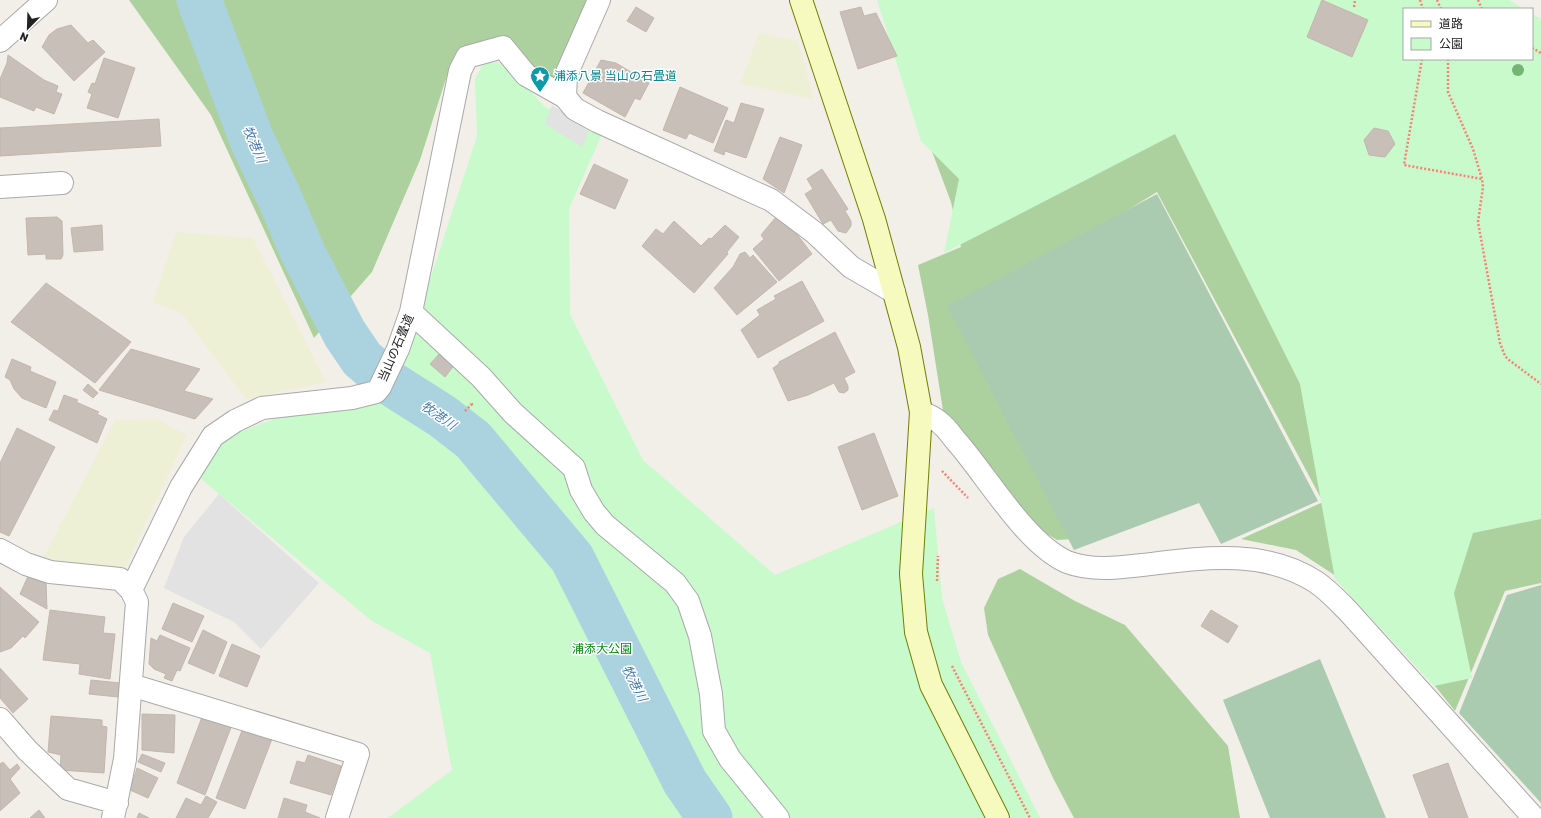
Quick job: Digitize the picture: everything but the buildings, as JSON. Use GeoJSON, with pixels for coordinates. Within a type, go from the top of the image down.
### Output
{"type":"FeatureCollection","features":[{"type":"Feature","properties":{"kind":"street"},"geometry":{"type":"LineString","coordinates":[[0,41],[46,0]]}},
{"type":"Feature","properties":{"kind":"street"},"geometry":{"type":"LineString","coordinates":[[599,0],[566,75],[565,97],[576,109],[597,121],[771,200],[815,233],[851,267],[894,292]]}},
{"type":"Feature","properties":{"kind":"street"},"geometry":{"type":"LineString","coordinates":[[801,0],[874,219],[910,347],[921,412],[911,574],[916,632],[931,685],[998,818]]}},
{"type":"Feature","properties":{"kind":"street","name":"当山の石畳道"},"geometry":{"type":"LineString","coordinates":[[131,590],[181,486],[213,436],[235,421],[262,408],[352,398],[376,392],[380,387],[392,362],[411,312],[460,70],[467,57],[503,46],[526,75],[565,97]]}},
{"type":"Feature","properties":{"kind":"street"},"geometry":{"type":"LineString","coordinates":[[0,187],[62,183]]}},
{"type":"Feature","properties":{"kind":"street"},"geometry":{"type":"LineString","coordinates":[[411,312],[481,377],[513,413],[574,468],[581,490],[594,512],[605,526],[675,583],[688,601],[700,636],[711,694],[714,731],[730,759],[778,818]]}},
{"type":"Feature","properties":{"kind":"street"},"geometry":{"type":"LineString","coordinates":[[921,412],[940,422],[970,457],[1022,524],[1050,551],[1065,561],[1077,565],[1102,568],[1188,560],[1245,558],[1283,566],[1317,583],[1348,611],[1534,818]]}},
{"type":"Feature","properties":{"kind":"street"},"geometry":{"type":"LineString","coordinates":[[0,550],[26,564],[50,572],[120,579],[131,590],[137,602],[126,759],[115,810],[68,790],[27,750],[0,719]]}},
{"type":"Feature","properties":{"kind":"street"},"geometry":{"type":"LineString","coordinates":[[132,685],[358,754],[337,818]]}},
{"type":"Feature","properties":{"kind":"path"},"geometry":{"type":"LineString","coordinates":[[1354,7],[1355,0]]}},
{"type":"Feature","properties":{"kind":"path"},"geometry":{"type":"LineString","coordinates":[[1422,60],[1404,165],[1482,179]]}},
{"type":"Feature","properties":{"kind":"path"},"geometry":{"type":"LineString","coordinates":[[1448,60],[1448,92],[1473,149],[1482,179],[1483,187],[1478,222],[1500,343],[1505,356],[1541,384]]}},
{"type":"Feature","properties":{"kind":"path"},"geometry":{"type":"LineString","coordinates":[[465,411],[472,404]]}},
{"type":"Feature","properties":{"kind":"path"},"geometry":{"type":"LineString","coordinates":[[940,477],[940,470],[973,502]]}},
{"type":"Feature","properties":{"kind":"path"},"geometry":{"type":"LineString","coordinates":[[937,584],[938,554]]}},
{"type":"Feature","properties":{"kind":"path"},"geometry":{"type":"LineString","coordinates":[[950,660],[964,692],[1030,818]]}},
{"type":"Feature","properties":{"kind":"green space"},"geometry":{"type":"Polygon","coordinates":[[[129,0],[587,0],[551,84],[503,38],[459,48],[451,63],[420,160],[372,272],[314,338],[211,115],[129,0]]]}},
{"type":"Feature","properties":{"kind":"green space"},"geometry":{"type":"Polygon","coordinates":[[[877,0],[1509,0],[1522,8],[1403,8],[1403,60],[1533,60],[1533,15],[1541,19],[1541,519],[1473,533],[1454,593],[1472,678],[1434,686],[1335,579],[1300,384],[1175,134],[944,253],[959,179],[921,141],[877,0]]]}},
{"type":"Feature","properties":{"kind":"green space"},"geometry":{"type":"Polygon","coordinates":[[[1320,0],[1541,380],[1541,583],[1505,591],[1455,711],[1415,661],[1339,578],[1296,550],[1241,539],[1323,502],[1157,192],[971,306],[1073,539],[1057,540],[1031,524],[944,417],[928,315],[918,265],[961,247],[951,202],[919,117],[1320,0]]]}},
{"type":"Feature","properties":{"kind":"green space"},"geometry":{"type":"Polygon","coordinates":[[[759,33],[798,41],[814,99],[740,84],[759,33]]]}},
{"type":"Feature","properties":{"kind":"green space","name":"浦添大公園"},"geometry":{"type":"Polygon","coordinates":[[[497,62],[510,69],[545,107],[602,134],[569,209],[570,314],[643,460],[775,575],[934,508],[942,598],[961,662],[1040,818],[388,818],[452,770],[430,653],[372,621],[183,464],[219,440],[300,409],[390,402],[477,136],[475,79],[483,64],[497,62]]]}},
{"type":"Feature","properties":{"kind":"green space"},"geometry":{"type":"Polygon","coordinates":[[[1157,194],[1318,501],[1221,544],[1199,503],[1074,550],[947,306],[1157,194]]]}},
{"type":"Feature","properties":{"kind":"green space"},"geometry":{"type":"Polygon","coordinates":[[[176,232],[253,238],[326,382],[246,399],[182,314],[153,302],[176,232]]]}},
{"type":"Feature","properties":{"kind":"green space"},"geometry":{"type":"Polygon","coordinates":[[[157,419],[187,435],[124,570],[43,558],[115,420],[157,419]]]}},
{"type":"Feature","properties":{"kind":"green space"},"geometry":{"type":"Polygon","coordinates":[[[1020,569],[1075,601],[1125,625],[1228,746],[1240,818],[1074,818],[1053,778],[988,635],[984,608],[998,579],[1020,569]]]}},
{"type":"Feature","properties":{"kind":"green space"},"geometry":{"type":"Polygon","coordinates":[[[1541,585],[1541,803],[1459,713],[1507,595],[1541,585]]]}},
{"type":"Feature","properties":{"kind":"green space"},"geometry":{"type":"Polygon","coordinates":[[[1320,659],[1386,818],[1270,818],[1223,700],[1320,659]]]}},
{"type":"Feature","properties":{"kind":"shaded area"},"geometry":{"type":"Polygon","coordinates":[[[552,105],[589,131],[582,147],[545,124],[552,105]]]}},
{"type":"Feature","properties":{"kind":"shaded area"},"geometry":{"type":"Polygon","coordinates":[[[219,494],[319,583],[261,649],[234,622],[164,588],[184,537],[219,494]]]}},
{"type":"Feature","properties":{"kind":"waterway","name":"牧港川"},"geometry":{"type":"LineString","coordinates":[[199,0],[252,140],[280,199],[304,255],[345,334],[362,359],[390,383],[442,416],[473,440],[572,558],[685,782],[710,818]]}},
{"type":"Feature","properties":{"kind":"place","name":"浦添八景 当山の石畳道"},"geometry":{"type":"Point","coordinates":[540,93]}}]}
